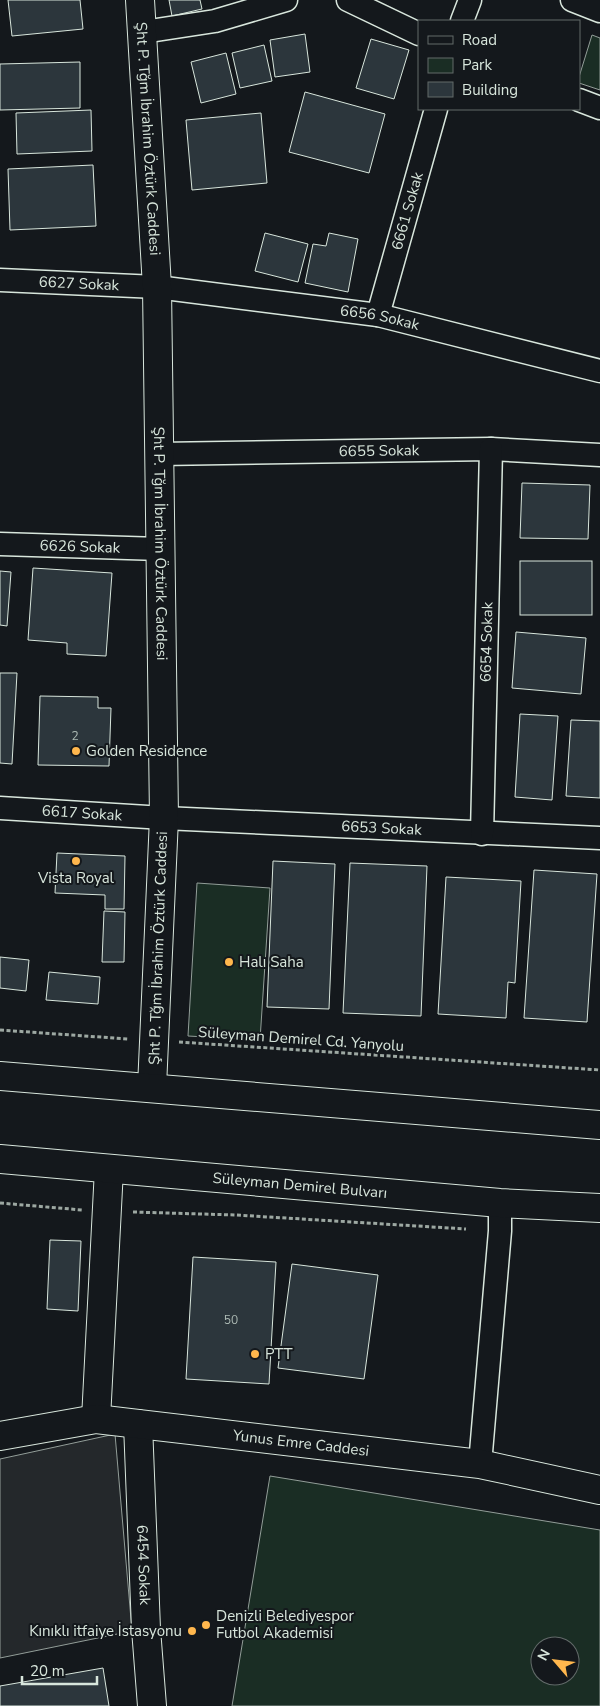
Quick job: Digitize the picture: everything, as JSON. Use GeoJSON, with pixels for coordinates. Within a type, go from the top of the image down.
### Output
{"type":"FeatureCollection","features":[{"type":"Feature","properties":{"kind":"main road","name":"Şht P. Tğm İbrahim Öztürk Caddesi"},"geometry":{"type":"LineString","coordinates":[[140,0],[157,287],[164,818],[152,1087]]}},
{"type":"Feature","properties":{"kind":"main road"},"geometry":{"type":"LineString","coordinates":[[0,1076],[600,1125]]}},
{"type":"Feature","properties":{"kind":"main road","name":"Süleyman Demirel Bulvarı"},"geometry":{"type":"LineString","coordinates":[[0,1159],[500,1203],[600,1208]]}},
{"type":"Feature","properties":{"kind":"main road"},"geometry":{"type":"LineString","coordinates":[[96,1419],[109,1170]]}},
{"type":"Feature","properties":{"kind":"main road","name":"Yunus Emre Caddesi"},"geometry":{"type":"LineString","coordinates":[[0,1436],[96,1419],[480,1464],[600,1490]]}},
{"type":"Feature","properties":{"kind":"main road","name":"6454 Sokak"},"geometry":{"type":"LineString","coordinates":[[138,1424],[146,1629],[152,1706]]}},
{"type":"Feature","properties":{"kind":"street"},"geometry":{"type":"LineString","coordinates":[[143,32],[215,21],[286,0]]}},
{"type":"Feature","properties":{"kind":"street"},"geometry":{"type":"LineString","coordinates":[[348,0],[418,34]]}},
{"type":"Feature","properties":{"kind":"street"},"geometry":{"type":"LineString","coordinates":[[462,20],[470,0]]}},
{"type":"Feature","properties":{"kind":"street"},"geometry":{"type":"LineString","coordinates":[[572,0],[600,11]]}},
{"type":"Feature","properties":{"kind":"street"},"geometry":{"type":"LineString","coordinates":[[580,100],[600,108]]}},
{"type":"Feature","properties":{"kind":"street","name":"6661 Sokak"},"geometry":{"type":"LineString","coordinates":[[378,316],[436,110]]}},
{"type":"Feature","properties":{"kind":"street","name":"6627 Sokak"},"geometry":{"type":"LineString","coordinates":[[0,280],[157,287]]}},
{"type":"Feature","properties":{"kind":"street","name":"6656 Sokak"},"geometry":{"type":"LineString","coordinates":[[157,287],[378,316],[600,371]]}},
{"type":"Feature","properties":{"kind":"street","name":"6655 Sokak"},"geometry":{"type":"LineString","coordinates":[[159,454],[490,449],[600,455]]}},
{"type":"Feature","properties":{"kind":"street","name":"6654 Sokak"},"geometry":{"type":"LineString","coordinates":[[482,834],[490,449]]}},
{"type":"Feature","properties":{"kind":"street","name":"6626 Sokak"},"geometry":{"type":"LineString","coordinates":[[0,544],[160,549]]}},
{"type":"Feature","properties":{"kind":"street","name":"6617 Sokak"},"geometry":{"type":"LineString","coordinates":[[0,808],[164,818]]}},
{"type":"Feature","properties":{"kind":"street","name":"6653 Sokak"},"geometry":{"type":"LineString","coordinates":[[164,818],[600,838]]}},
{"type":"Feature","properties":{"kind":"street"},"geometry":{"type":"LineString","coordinates":[[480,1464],[500,1231],[500,1203]]}},
{"type":"Feature","properties":{"kind":"path","name":"Süleyman Demirel Cd. Yanyolu"},"geometry":{"type":"LineString","coordinates":[[0,1030],[600,1070]]}},
{"type":"Feature","properties":{"kind":"path"},"geometry":{"type":"LineString","coordinates":[[0,1203],[64,1209],[236,1215],[500,1231]]}},
{"type":"Feature","properties":{"kind":"green space"},"geometry":{"type":"Polygon","coordinates":[[[592,35],[600,38],[600,90],[580,83],[580,74],[592,35]]]}},
{"type":"Feature","properties":{"kind":"green space","name":"Halı Saha"},"geometry":{"type":"Polygon","coordinates":[[[197,883],[270,888],[260,1040],[188,1036],[197,883]]]}},
{"type":"Feature","properties":{"kind":"green space"},"geometry":{"type":"Polygon","coordinates":[[[270,1476],[600,1530],[600,1706],[232,1706],[270,1476]]]}},
{"type":"Feature","properties":{"kind":"shaded area"},"geometry":{"type":"Polygon","coordinates":[[[115,1434],[132,1631],[0,1658],[0,1459],[115,1434]]]}},
{"type":"Feature","properties":{"kind":"building"},"geometry":{"type":"Polygon","coordinates":[[[8,0],[80,0],[83,29],[12,36],[8,0]]]}},
{"type":"Feature","properties":{"kind":"building"},"geometry":{"type":"Polygon","coordinates":[[[169,0],[200,0],[202,9],[172,16],[169,0]]]}},
{"type":"Feature","properties":{"kind":"building"},"geometry":{"type":"Polygon","coordinates":[[[305,34],[310,72],[275,77],[270,40],[305,34]]]}},
{"type":"Feature","properties":{"kind":"building"},"geometry":{"type":"Polygon","coordinates":[[[371,39],[409,50],[394,99],[356,88],[371,39]]]}},
{"type":"Feature","properties":{"kind":"building"},"geometry":{"type":"Polygon","coordinates":[[[264,45],[272,81],[240,88],[232,53],[264,45]]]}},
{"type":"Feature","properties":{"kind":"building"},"geometry":{"type":"Polygon","coordinates":[[[226,53],[236,94],[201,103],[191,62],[226,53]]]}},
{"type":"Feature","properties":{"kind":"building"},"geometry":{"type":"Polygon","coordinates":[[[80,62],[80,108],[0,110],[0,64],[80,62]]]}},
{"type":"Feature","properties":{"kind":"building"},"geometry":{"type":"Polygon","coordinates":[[[305,92],[385,114],[369,173],[289,152],[305,92]]]}},
{"type":"Feature","properties":{"kind":"building"},"geometry":{"type":"Polygon","coordinates":[[[91,110],[92,151],[17,154],[16,113],[91,110]]]}},
{"type":"Feature","properties":{"kind":"building"},"geometry":{"type":"Polygon","coordinates":[[[261,113],[267,183],[192,190],[186,120],[261,113]]]}},
{"type":"Feature","properties":{"kind":"building"},"geometry":{"type":"Polygon","coordinates":[[[93,165],[96,226],[10,230],[8,169],[93,165]]]}},
{"type":"Feature","properties":{"kind":"building"},"geometry":{"type":"Polygon","coordinates":[[[265,233],[308,244],[298,282],[255,271],[265,233]]]}},
{"type":"Feature","properties":{"kind":"building"},"geometry":{"type":"Polygon","coordinates":[[[329,233],[358,239],[348,292],[305,283],[313,244],[326,246],[329,233]]]}},
{"type":"Feature","properties":{"kind":"building"},"geometry":{"type":"Polygon","coordinates":[[[522,483],[590,485],[588,539],[520,538],[522,483]]]}},
{"type":"Feature","properties":{"kind":"building"},"geometry":{"type":"Polygon","coordinates":[[[520,561],[592,561],[592,615],[520,615],[520,561]]]}},
{"type":"Feature","properties":{"kind":"building"},"geometry":{"type":"Polygon","coordinates":[[[33,568],[112,573],[106,656],[67,654],[67,643],[28,640],[33,568]]]}},
{"type":"Feature","properties":{"kind":"building"},"geometry":{"type":"Polygon","coordinates":[[[0,571],[11,572],[7,626],[0,625],[0,571]]]}},
{"type":"Feature","properties":{"kind":"building"},"geometry":{"type":"Polygon","coordinates":[[[516,632],[586,638],[581,694],[512,688],[516,632]]]}},
{"type":"Feature","properties":{"kind":"building"},"geometry":{"type":"Polygon","coordinates":[[[0,673],[17,673],[12,764],[0,763],[0,673]]]}},
{"type":"Feature","properties":{"kind":"building"},"geometry":{"type":"Polygon","coordinates":[[[40,696],[98,697],[98,708],[111,708],[109,766],[38,765],[40,696]]]}},
{"type":"Feature","properties":{"kind":"building"},"geometry":{"type":"Polygon","coordinates":[[[520,714],[558,716],[552,800],[515,797],[520,714]]]}},
{"type":"Feature","properties":{"kind":"building"},"geometry":{"type":"Polygon","coordinates":[[[571,720],[600,721],[600,798],[566,796],[571,720]]]}},
{"type":"Feature","properties":{"kind":"building"},"geometry":{"type":"Polygon","coordinates":[[[57,853],[125,856],[124,909],[105,909],[105,895],[55,893],[57,853]]]}},
{"type":"Feature","properties":{"kind":"building"},"geometry":{"type":"Polygon","coordinates":[[[273,861],[335,864],[329,1009],[267,1007],[273,861]]]}},
{"type":"Feature","properties":{"kind":"building"},"geometry":{"type":"Polygon","coordinates":[[[350,863],[427,866],[421,1016],[343,1013],[350,863]]]}},
{"type":"Feature","properties":{"kind":"building"},"geometry":{"type":"Polygon","coordinates":[[[534,870],[597,874],[587,1022],[524,1018],[534,870]]]}},
{"type":"Feature","properties":{"kind":"building"},"geometry":{"type":"Polygon","coordinates":[[[446,877],[521,881],[515,983],[508,982],[506,1018],[438,1014],[446,877]]]}},
{"type":"Feature","properties":{"kind":"building"},"geometry":{"type":"Polygon","coordinates":[[[104,911],[125,912],[124,962],[102,962],[104,911]]]}},
{"type":"Feature","properties":{"kind":"building"},"geometry":{"type":"Polygon","coordinates":[[[0,957],[29,960],[26,991],[0,988],[0,957]]]}},
{"type":"Feature","properties":{"kind":"building"},"geometry":{"type":"Polygon","coordinates":[[[49,972],[100,977],[98,1004],[46,1000],[49,972]]]}},
{"type":"Feature","properties":{"kind":"building"},"geometry":{"type":"Polygon","coordinates":[[[50,1240],[81,1241],[78,1311],[47,1309],[50,1240]]]}},
{"type":"Feature","properties":{"kind":"building"},"geometry":{"type":"Polygon","coordinates":[[[193,1257],[276,1262],[269,1384],[186,1379],[193,1257]]]}},
{"type":"Feature","properties":{"kind":"building"},"geometry":{"type":"Polygon","coordinates":[[[292,1264],[378,1275],[364,1379],[278,1368],[292,1264]]]}},
{"type":"Feature","properties":{"kind":"building"},"geometry":{"type":"Polygon","coordinates":[[[103,1668],[109,1706],[0,1706],[0,1686],[103,1668]]]}},
{"type":"Feature","properties":{"kind":"place","name":"Golden Residence"},"geometry":{"type":"Point","coordinates":[76,751]}},
{"type":"Feature","properties":{"kind":"place","name":"Vista Royal"},"geometry":{"type":"Point","coordinates":[76,861]}},
{"type":"Feature","properties":{"kind":"place","name":"Halı Saha"},"geometry":{"type":"Point","coordinates":[229,962]}},
{"type":"Feature","properties":{"kind":"place","name":"PTT"},"geometry":{"type":"Point","coordinates":[255,1354]}},
{"type":"Feature","properties":{"kind":"place","name":"Denizli Belediyespor Futbol Akademisi"},"geometry":{"type":"Point","coordinates":[206,1625]}},
{"type":"Feature","properties":{"kind":"place","name":"Kınıklı itfaiye İstasyonu"},"geometry":{"type":"Point","coordinates":[192,1631]}}]}
